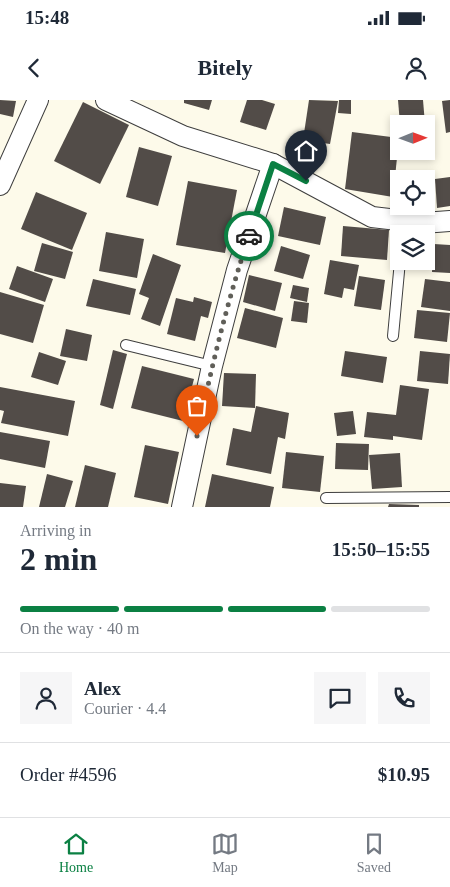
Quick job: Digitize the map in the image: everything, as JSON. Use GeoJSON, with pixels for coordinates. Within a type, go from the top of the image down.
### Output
{"type":"FeatureCollection","features":[{"type":"Feature","properties":{"kind":"street"},"geometry":{"type":"LineString","coordinates":[[0,185],[38,100]]}},
{"type":"Feature","properties":{"kind":"street"},"geometry":{"type":"LineString","coordinates":[[106,100],[183,136],[273,164],[372,217],[398,225]]}},
{"type":"Feature","properties":{"kind":"street"},"geometry":{"type":"LineString","coordinates":[[182,507],[212,366],[237,270],[273,164]]}},
{"type":"Feature","properties":{"kind":"street"},"geometry":{"type":"LineString","coordinates":[[414,225],[450,221]]}},
{"type":"Feature","properties":{"kind":"lane"},"geometry":{"type":"LineString","coordinates":[[393,336],[399,270]]}},
{"type":"Feature","properties":{"kind":"lane"},"geometry":{"type":"LineString","coordinates":[[126,344],[212,366]]}},
{"type":"Feature","properties":{"kind":"lane"},"geometry":{"type":"LineString","coordinates":[[326,498],[450,497]]}},
{"type":"Feature","properties":{"kind":"building"},"geometry":{"type":"Polygon","coordinates":[[[0,100],[16,101],[13,117],[0,114],[0,100]]]}},
{"type":"Feature","properties":{"kind":"building"},"geometry":{"type":"Polygon","coordinates":[[[184,100],[212,100],[209,110],[184,103],[184,100]]]}},
{"type":"Feature","properties":{"kind":"building"},"geometry":{"type":"Polygon","coordinates":[[[247,100],[262,100],[275,104],[266,130],[240,122],[247,100]]]}},
{"type":"Feature","properties":{"kind":"building"},"geometry":{"type":"Polygon","coordinates":[[[309,100],[338,101],[330,144],[303,140],[309,100]]]}},
{"type":"Feature","properties":{"kind":"building"},"geometry":{"type":"Polygon","coordinates":[[[339,100],[351,100],[351,114],[338,113],[339,100]]]}},
{"type":"Feature","properties":{"kind":"building"},"geometry":{"type":"Polygon","coordinates":[[[398,100],[423,100],[424,115],[399,115],[398,100]]]}},
{"type":"Feature","properties":{"kind":"building"},"geometry":{"type":"Polygon","coordinates":[[[450,100],[450,132],[446,133],[442,101],[450,100]]]}},
{"type":"Feature","properties":{"kind":"building"},"geometry":{"type":"Polygon","coordinates":[[[83,102],[129,125],[100,184],[54,161],[83,102]]]}},
{"type":"Feature","properties":{"kind":"building"},"geometry":{"type":"Polygon","coordinates":[[[352,132],[390,137],[390,160],[397,160],[396,170],[390,170],[390,196],[345,189],[352,132]]]}},
{"type":"Feature","properties":{"kind":"building"},"geometry":{"type":"Polygon","coordinates":[[[139,147],[172,156],[158,206],[126,197],[139,147]]]}},
{"type":"Feature","properties":{"kind":"building"},"geometry":{"type":"Polygon","coordinates":[[[450,177],[450,206],[437,208],[435,179],[450,177]]]}},
{"type":"Feature","properties":{"kind":"building"},"geometry":{"type":"Polygon","coordinates":[[[188,181],[237,190],[225,253],[176,245],[188,181]]]}},
{"type":"Feature","properties":{"kind":"building"},"geometry":{"type":"Polygon","coordinates":[[[36,192],[87,213],[72,250],[21,229],[36,192]]]}},
{"type":"Feature","properties":{"kind":"building"},"geometry":{"type":"Polygon","coordinates":[[[284,207],[326,217],[320,245],[278,236],[284,207]]]}},
{"type":"Feature","properties":{"kind":"building"},"geometry":{"type":"Polygon","coordinates":[[[343,226],[389,230],[387,260],[341,256],[343,226]]]}},
{"type":"Feature","properties":{"kind":"building"},"geometry":{"type":"Polygon","coordinates":[[[106,232],[144,239],[137,278],[99,271],[106,232]]]}},
{"type":"Feature","properties":{"kind":"building"},"geometry":{"type":"Polygon","coordinates":[[[42,243],[73,252],[65,279],[34,271],[42,243]]]}},
{"type":"Feature","properties":{"kind":"building"},"geometry":{"type":"Polygon","coordinates":[[[435,244],[450,245],[450,273],[432,272],[432,270],[435,270],[435,244]]]}},
{"type":"Feature","properties":{"kind":"building"},"geometry":{"type":"Polygon","coordinates":[[[281,246],[310,255],[303,279],[274,271],[281,246]]]}},
{"type":"Feature","properties":{"kind":"building"},"geometry":{"type":"Polygon","coordinates":[[[153,254],[181,265],[160,326],[141,319],[149,298],[139,294],[153,254]]]}},
{"type":"Feature","properties":{"kind":"building"},"geometry":{"type":"Polygon","coordinates":[[[330,260],[359,265],[354,290],[344,288],[342,298],[324,294],[330,260]]]}},
{"type":"Feature","properties":{"kind":"building"},"geometry":{"type":"Polygon","coordinates":[[[17,266],[53,279],[45,302],[9,289],[17,266]]]}},
{"type":"Feature","properties":{"kind":"building"},"geometry":{"type":"Polygon","coordinates":[[[249,275],[282,283],[275,311],[243,302],[249,275]]]}},
{"type":"Feature","properties":{"kind":"building"},"geometry":{"type":"Polygon","coordinates":[[[359,276],[385,280],[381,310],[354,306],[359,276]]]}},
{"type":"Feature","properties":{"kind":"building"},"geometry":{"type":"Polygon","coordinates":[[[93,279],[136,289],[130,315],[86,306],[93,279]]]}},
{"type":"Feature","properties":{"kind":"building"},"geometry":{"type":"Polygon","coordinates":[[[425,279],[450,282],[450,311],[421,307],[425,279]]]}},
{"type":"Feature","properties":{"kind":"building"},"geometry":{"type":"Polygon","coordinates":[[[293,285],[309,288],[307,302],[290,298],[293,285]]]}},
{"type":"Feature","properties":{"kind":"building"},"geometry":{"type":"Polygon","coordinates":[[[0,292],[44,305],[33,343],[0,334],[0,292]]]}},
{"type":"Feature","properties":{"kind":"building"},"geometry":{"type":"Polygon","coordinates":[[[194,297],[212,302],[208,318],[201,316],[195,341],[167,334],[176,298],[193,302],[194,297]]]}},
{"type":"Feature","properties":{"kind":"building"},"geometry":{"type":"Polygon","coordinates":[[[294,301],[309,303],[307,323],[291,321],[294,301]]]}},
{"type":"Feature","properties":{"kind":"building"},"geometry":{"type":"Polygon","coordinates":[[[245,308],[283,318],[276,348],[237,338],[245,308]]]}},
{"type":"Feature","properties":{"kind":"building"},"geometry":{"type":"Polygon","coordinates":[[[417,310],[450,313],[447,342],[414,338],[417,310]]]}},
{"type":"Feature","properties":{"kind":"building"},"geometry":{"type":"Polygon","coordinates":[[[66,329],[92,335],[87,361],[60,356],[66,329]]]}},
{"type":"Feature","properties":{"kind":"building"},"geometry":{"type":"Polygon","coordinates":[[[113,350],[127,354],[113,409],[100,405],[113,350]]]}},
{"type":"Feature","properties":{"kind":"building"},"geometry":{"type":"Polygon","coordinates":[[[345,351],[387,357],[383,383],[341,376],[345,351]]]}},
{"type":"Feature","properties":{"kind":"building"},"geometry":{"type":"Polygon","coordinates":[[[420,351],[450,354],[448,384],[417,381],[420,351]]]}},
{"type":"Feature","properties":{"kind":"building"},"geometry":{"type":"Polygon","coordinates":[[[39,352],[66,361],[58,385],[31,377],[39,352]]]}},
{"type":"Feature","properties":{"kind":"building"},"geometry":{"type":"Polygon","coordinates":[[[142,366],[194,379],[183,421],[131,408],[142,366]]]}},
{"type":"Feature","properties":{"kind":"building"},"geometry":{"type":"Polygon","coordinates":[[[224,373],[256,374],[255,408],[222,406],[224,373]]]}},
{"type":"Feature","properties":{"kind":"building"},"geometry":{"type":"Polygon","coordinates":[[[400,385],[429,389],[422,440],[393,436],[393,440],[364,437],[367,412],[396,415],[400,385]]]}},
{"type":"Feature","properties":{"kind":"building"},"geometry":{"type":"Polygon","coordinates":[[[0,387],[75,401],[68,436],[1,423],[4,411],[0,410],[0,387]]]}},
{"type":"Feature","properties":{"kind":"building"},"geometry":{"type":"Polygon","coordinates":[[[256,406],[289,413],[285,439],[278,437],[271,474],[226,465],[233,428],[251,432],[256,406]]]}},
{"type":"Feature","properties":{"kind":"building"},"geometry":{"type":"Polygon","coordinates":[[[353,411],[356,434],[337,436],[334,413],[353,411]]]}},
{"type":"Feature","properties":{"kind":"building"},"geometry":{"type":"Polygon","coordinates":[[[0,432],[50,441],[45,468],[0,459],[0,432]]]}},
{"type":"Feature","properties":{"kind":"building"},"geometry":{"type":"Polygon","coordinates":[[[336,443],[369,444],[368,470],[335,469],[336,443]]]}},
{"type":"Feature","properties":{"kind":"building"},"geometry":{"type":"Polygon","coordinates":[[[145,445],[179,452],[168,504],[134,497],[145,445]]]}},
{"type":"Feature","properties":{"kind":"building"},"geometry":{"type":"Polygon","coordinates":[[[286,452],[324,456],[320,492],[282,488],[286,452]]]}},
{"type":"Feature","properties":{"kind":"building"},"geometry":{"type":"Polygon","coordinates":[[[400,453],[402,487],[372,489],[369,455],[400,453]]]}},
{"type":"Feature","properties":{"kind":"building"},"geometry":{"type":"Polygon","coordinates":[[[85,465],[116,473],[108,507],[75,507],[85,465]]]}},
{"type":"Feature","properties":{"kind":"building"},"geometry":{"type":"Polygon","coordinates":[[[47,474],[73,481],[65,507],[39,507],[47,474]]]}},
{"type":"Feature","properties":{"kind":"building"},"geometry":{"type":"Polygon","coordinates":[[[212,474],[274,487],[270,507],[205,507],[212,474]]]}},
{"type":"Feature","properties":{"kind":"building"},"geometry":{"type":"Polygon","coordinates":[[[0,483],[26,486],[23,507],[0,507],[0,483]]]}},
{"type":"Feature","properties":{"kind":"building"},"geometry":{"type":"Polygon","coordinates":[[[389,504],[419,505],[419,507],[388,507],[389,504]]]}},
{"type":"Feature","properties":{"kind":"way so far"},"geometry":{"type":"LineString","coordinates":[[197,436],[212,366],[237,270],[249,236]]}},
{"type":"Feature","properties":{"kind":"route"},"geometry":{"type":"LineString","coordinates":[[249,236],[273,164],[306,181]]}}]}
